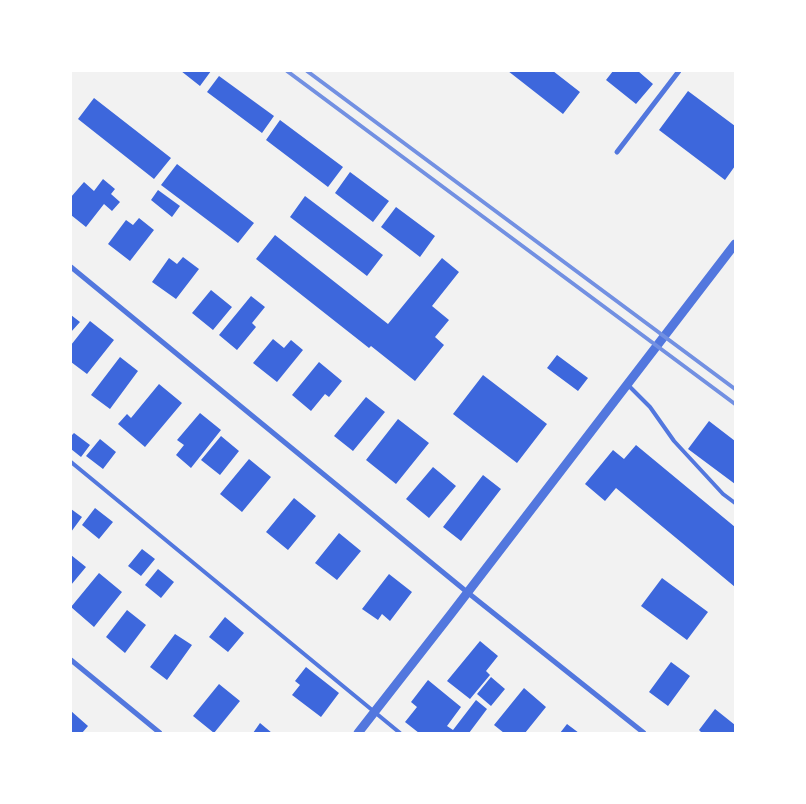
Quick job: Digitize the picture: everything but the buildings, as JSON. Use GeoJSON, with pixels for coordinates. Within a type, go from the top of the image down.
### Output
{"type":"FeatureCollection","features":[{"type":"Feature","properties":{"kind":"street"},"geometry":{"type":"LineString","coordinates":[[617,152],[679,71]]}},
{"type":"Feature","properties":{"kind":"street"},"geometry":{"type":"LineString","coordinates":[[358,733],[735,244]]}},
{"type":"Feature","properties":{"kind":"street"},"geometry":{"type":"LineString","coordinates":[[71,267],[467,592],[644,733]]}},
{"type":"Feature","properties":{"kind":"street"},"geometry":{"type":"LineString","coordinates":[[71,660],[160,733]]}},
{"type":"Feature","properties":{"kind":"lane"},"geometry":{"type":"LineString","coordinates":[[627,384],[650,407],[674,441],[723,494],[735,503]]}},
{"type":"Feature","properties":{"kind":"lane"},"geometry":{"type":"LineString","coordinates":[[71,462],[400,733]]}},
{"type":"Feature","properties":{"kind":"railway"},"geometry":{"type":"LineString","coordinates":[[287,71],[735,404]]}},
{"type":"Feature","properties":{"kind":"railway"},"geometry":{"type":"LineString","coordinates":[[307,71],[735,389]]}}]}
